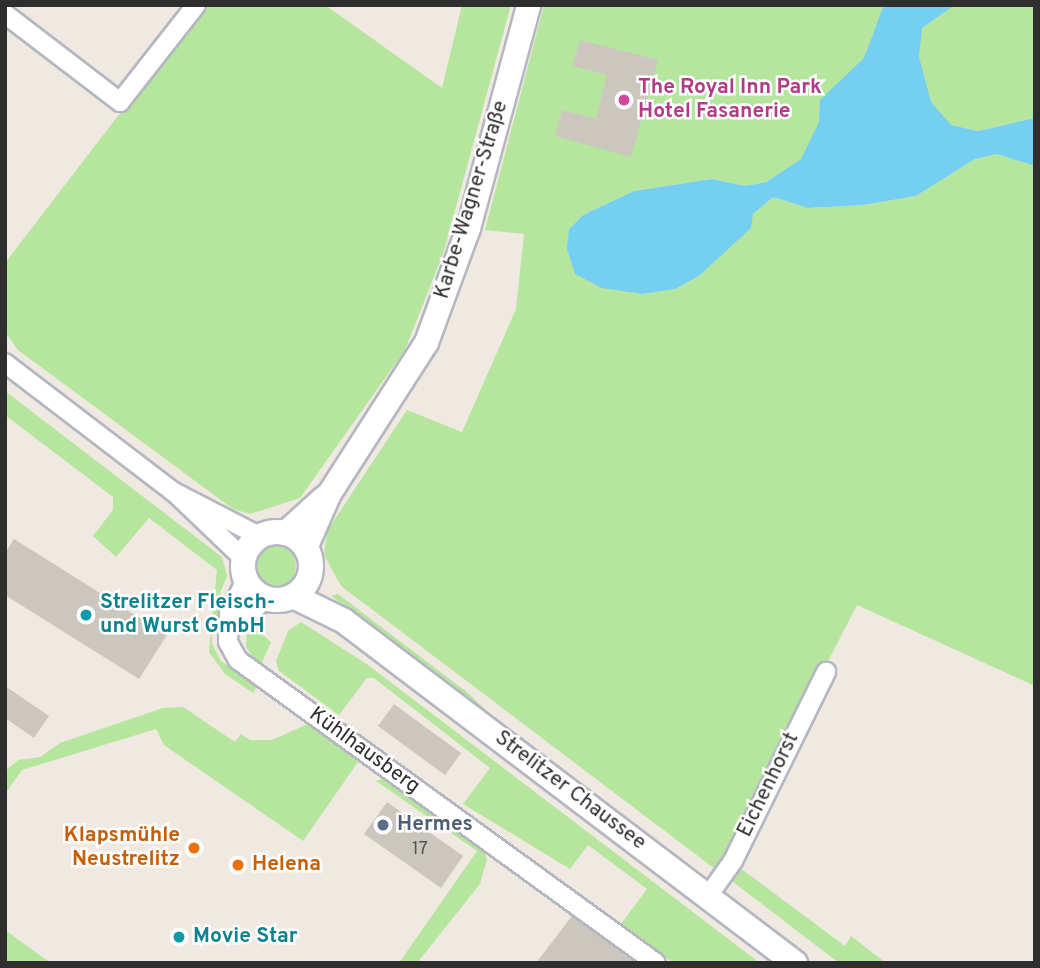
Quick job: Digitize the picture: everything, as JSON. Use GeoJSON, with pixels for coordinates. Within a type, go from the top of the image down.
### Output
{"type":"FeatureCollection","features":[{"type":"Feature","properties":{"kind":"main road"},"geometry":{"type":"LineString","coordinates":[[272,535],[305,548],[301,587],[266,598],[245,569],[272,535]]}},
{"type":"Feature","properties":{"kind":"main road","name":"Strelitzer Chaussee"},"geometry":{"type":"LineString","coordinates":[[301,587],[795,963]]}},
{"type":"Feature","properties":{"kind":"street"},"geometry":{"type":"LineString","coordinates":[[5,14],[120,102],[196,5]]}},
{"type":"Feature","properties":{"kind":"street","name":"Karbe-Wagner-Straße"},"geometry":{"type":"LineString","coordinates":[[305,548],[329,493],[428,335],[468,228],[527,5]]}},
{"type":"Feature","properties":{"kind":"street"},"geometry":{"type":"LineString","coordinates":[[5,363],[174,492],[245,569],[229,613],[229,625],[241,622],[266,598]]}},
{"type":"Feature","properties":{"kind":"street"},"geometry":{"type":"LineString","coordinates":[[174,492],[272,535]]}},
{"type":"Feature","properties":{"kind":"street","name":"Karbe-Wagner-Straße"},"geometry":{"type":"LineString","coordinates":[[272,535],[329,493]]}},
{"type":"Feature","properties":{"kind":"street","name":"Kühlhausberg"},"geometry":{"type":"LineString","coordinates":[[229,625],[228,642],[247,668],[656,963]]}},
{"type":"Feature","properties":{"kind":"street","name":"Eichenhorst"},"geometry":{"type":"LineString","coordinates":[[708,896],[733,861],[826,672]]}},
{"type":"Feature","properties":{"kind":"green space"},"geometry":{"type":"Polygon","coordinates":[[[203,5],[325,5],[442,88],[462,5],[511,5],[444,251],[405,350],[300,498],[250,514],[233,509],[18,350],[5,332],[5,263],[203,5]]]}},
{"type":"Feature","properties":{"kind":"green space"},"geometry":{"type":"Polygon","coordinates":[[[544,5],[904,5],[922,28],[955,5],[1035,5],[1035,118],[978,131],[951,125],[801,159],[766,182],[745,186],[712,179],[634,191],[583,215],[569,229],[643,294],[675,289],[699,276],[750,228],[753,214],[773,197],[808,208],[863,205],[916,196],[975,159],[997,154],[1035,166],[1035,686],[857,605],[719,872],[341,586],[324,555],[327,531],[407,410],[462,432],[516,309],[524,234],[485,230],[544,5]]]}},
{"type":"Feature","properties":{"kind":"green space"},"geometry":{"type":"Polygon","coordinates":[[[5,391],[222,557],[227,576],[220,593],[227,600],[212,627],[212,644],[221,661],[257,686],[253,693],[225,674],[209,652],[217,570],[149,518],[116,557],[93,536],[113,510],[113,497],[5,415],[5,391]]]}},
{"type":"Feature","properties":{"kind":"green space"},"geometry":{"type":"Polygon","coordinates":[[[276,546],[284,547],[290,552],[295,558],[295,574],[290,580],[284,585],[276,586],[268,585],[262,580],[257,574],[256,566],[257,558],[262,552],[268,547],[276,546]]]}},
{"type":"Feature","properties":{"kind":"green space"},"geometry":{"type":"Polygon","coordinates":[[[338,594],[468,693],[497,721],[331,596],[338,594]]]}},
{"type":"Feature","properties":{"kind":"green space"},"geometry":{"type":"Polygon","coordinates":[[[247,622],[271,642],[260,667],[246,647],[247,622]]]}},
{"type":"Feature","properties":{"kind":"green space"},"geometry":{"type":"Polygon","coordinates":[[[301,622],[368,665],[760,963],[673,963],[621,924],[647,889],[588,845],[570,869],[463,804],[490,768],[374,678],[367,678],[339,715],[279,671],[276,661],[288,631],[301,622]]]}},
{"type":"Feature","properties":{"kind":"green space"},"geometry":{"type":"Polygon","coordinates":[[[183,707],[235,742],[241,734],[250,740],[272,740],[310,723],[358,762],[303,841],[164,745],[156,729],[22,770],[5,794],[5,771],[18,760],[40,757],[60,743],[163,708],[183,707]]]}},
{"type":"Feature","properties":{"kind":"green space"},"geometry":{"type":"Polygon","coordinates":[[[388,777],[481,845],[487,859],[480,884],[417,963],[399,963],[477,851],[376,781],[388,777]]]}},
{"type":"Feature","properties":{"kind":"green space"},"geometry":{"type":"Polygon","coordinates":[[[736,865],[845,946],[851,936],[886,963],[839,963],[728,878],[736,865]]]}},
{"type":"Feature","properties":{"kind":"green space"},"geometry":{"type":"Polygon","coordinates":[[[5,930],[38,954],[51,963],[5,963],[5,930]]]}},
{"type":"Feature","properties":{"kind":"water"},"geometry":{"type":"Polygon","coordinates":[[[884,5],[955,5],[922,28],[919,57],[931,102],[951,125],[978,131],[1035,118],[1035,166],[997,154],[975,159],[916,196],[863,205],[808,208],[773,197],[753,214],[751,228],[699,276],[675,289],[643,294],[602,288],[575,274],[567,249],[569,229],[583,215],[634,191],[712,179],[745,186],[766,182],[801,159],[819,122],[820,100],[864,58],[884,5]]]}},
{"type":"Feature","properties":{"kind":"building","name":"The Royal Inn Park Hotel Fasanerie"},"geometry":{"type":"Polygon","coordinates":[[[580,40],[658,60],[631,157],[555,136],[562,110],[596,119],[607,75],[572,66],[580,40]]]}},
{"type":"Feature","properties":{"kind":"building","name":"Strelitzer Fleisch- und Wurst GmbH"},"geometry":{"type":"Polygon","coordinates":[[[14,539],[167,635],[139,679],[5,595],[5,553],[14,539]]]}},
{"type":"Feature","properties":{"kind":"building"},"geometry":{"type":"Polygon","coordinates":[[[5,686],[49,716],[34,738],[5,718],[5,686]]]}},
{"type":"Feature","properties":{"kind":"building"},"geometry":{"type":"Polygon","coordinates":[[[394,704],[461,753],[445,775],[378,726],[394,704]]]}},
{"type":"Feature","properties":{"kind":"building"},"geometry":{"type":"Polygon","coordinates":[[[387,802],[463,856],[441,888],[364,834],[387,802]]]}},
{"type":"Feature","properties":{"kind":"building"},"geometry":{"type":"Polygon","coordinates":[[[572,916],[636,963],[536,963],[572,916]]]}},
{"type":"Feature","properties":{"kind":"place","name":"The Royal Inn Park Hotel Fasanerie"},"geometry":{"type":"Point","coordinates":[624,100]}},
{"type":"Feature","properties":{"kind":"place","name":"Strelitzer Fleisch- und Wurst GmbH"},"geometry":{"type":"Point","coordinates":[86,615]}},
{"type":"Feature","properties":{"kind":"place","name":"Hermes"},"geometry":{"type":"Point","coordinates":[383,825]}},
{"type":"Feature","properties":{"kind":"place","name":"Klapsmühle Neustrelitz"},"geometry":{"type":"Point","coordinates":[194,848]}},
{"type":"Feature","properties":{"kind":"place","name":"Helena"},"geometry":{"type":"Point","coordinates":[238,865]}},
{"type":"Feature","properties":{"kind":"place","name":"Movie Star"},"geometry":{"type":"Point","coordinates":[179,937]}}]}
